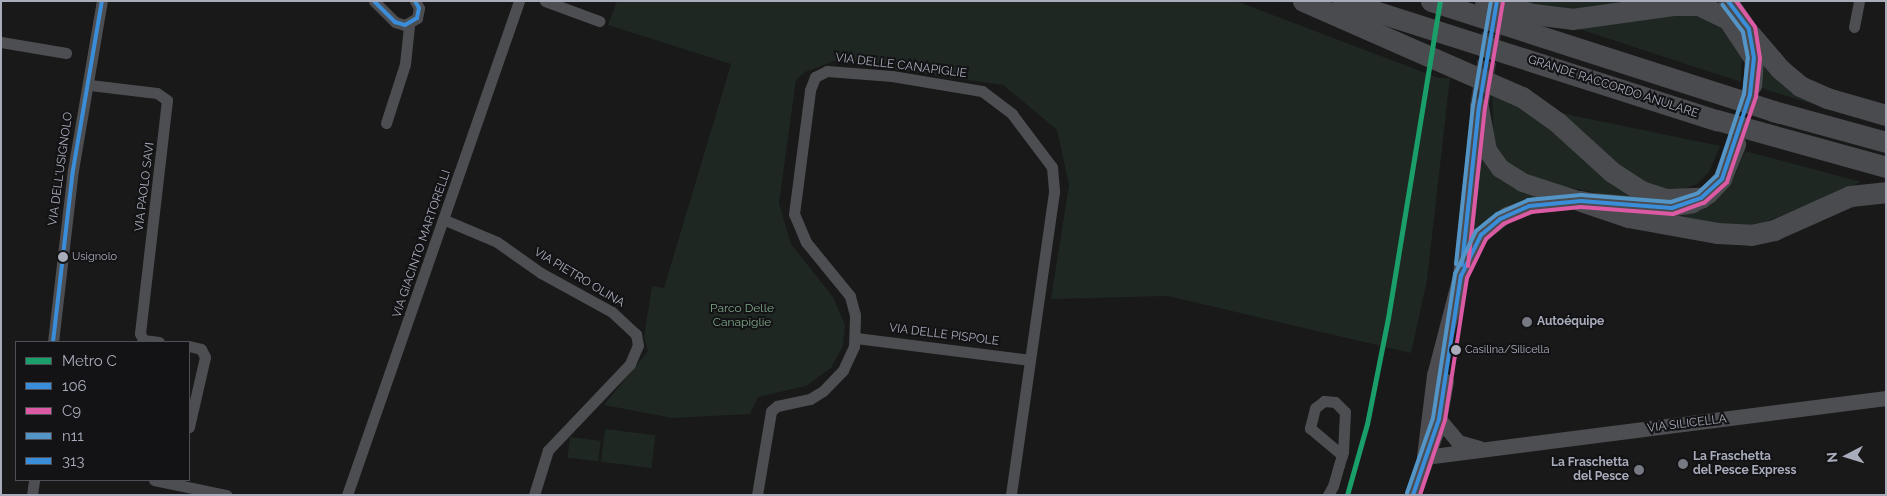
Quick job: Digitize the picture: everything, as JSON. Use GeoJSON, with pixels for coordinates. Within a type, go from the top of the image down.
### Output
{"type":"FeatureCollection","features":[{"type":"Feature","properties":{"kind":"highway"},"geometry":{"type":"LineString","coordinates":[[1303,1],[1522,97],[1557,122],[1612,172],[1641,191],[1665,199],[1701,198]]}},
{"type":"Feature","properties":{"kind":"highway","name":"GRANDE RACCORDO ANULARE"},"geometry":{"type":"LineString","coordinates":[[1343,1],[1753,131],[1886,167]]}},
{"type":"Feature","properties":{"kind":"highway","name":"GRANDE RACCORDO ANULARE"},"geometry":{"type":"LineString","coordinates":[[1431,1],[1773,111],[1886,142]]}},
{"type":"Feature","properties":{"kind":"highway"},"geometry":{"type":"LineString","coordinates":[[1485,1],[1533,14],[1572,19],[1673,5],[1699,5],[1728,19],[1754,58]]}},
{"type":"Feature","properties":{"kind":"highway"},"geometry":{"type":"LineString","coordinates":[[1751,35],[1796,83],[1827,98],[1886,115]]}},
{"type":"Feature","properties":{"kind":"highway"},"geometry":{"type":"LineString","coordinates":[[1581,201],[1628,216],[1717,233],[1751,235],[1774,230],[1850,196],[1886,192]]}},
{"type":"Feature","properties":{"kind":"main road"},"geometry":{"type":"LineString","coordinates":[[1728,1],[1751,35],[1754,58],[1752,85]]}},
{"type":"Feature","properties":{"kind":"main road"},"geometry":{"type":"LineString","coordinates":[[1479,106],[1487,150],[1500,168],[1522,182],[1581,201]]}},
{"type":"Feature","properties":{"kind":"main road"},"geometry":{"type":"LineString","coordinates":[[1425,457],[1434,385],[1453,315],[1461,276],[1479,106]]}},
{"type":"Feature","properties":{"kind":"main road"},"geometry":{"type":"LineString","coordinates":[[1461,276],[1477,241],[1500,219],[1535,204],[1581,201],[1667,208],[1701,198],[1722,179],[1736,144]]}},
{"type":"Feature","properties":{"kind":"main road"},"geometry":{"type":"LineString","coordinates":[[1413,495],[1439,419],[1451,350],[1453,315]]}},
{"type":"Feature","properties":{"kind":"street","name":"VIA DELL'USIGNOLO"},"geometry":{"type":"LineString","coordinates":[[53,341],[73,170],[90,85],[102,1]]}},
{"type":"Feature","properties":{"kind":"street"},"geometry":{"type":"LineString","coordinates":[[374,1],[395,22],[409,25]]}},
{"type":"Feature","properties":{"kind":"street"},"geometry":{"type":"LineString","coordinates":[[386,123],[405,64],[409,25],[418,15],[415,1]]}},
{"type":"Feature","properties":{"kind":"street","name":"VIA GIACINTO MARTORELLI"},"geometry":{"type":"LineString","coordinates":[[347,495],[445,220],[519,1]]}},
{"type":"Feature","properties":{"kind":"street"},"geometry":{"type":"LineString","coordinates":[[545,1],[599,21]]}},
{"type":"Feature","properties":{"kind":"street"},"geometry":{"type":"LineString","coordinates":[[1854,27],[1859,1]]}},
{"type":"Feature","properties":{"kind":"street"},"geometry":{"type":"LineString","coordinates":[[1,42],[66,52]]}},
{"type":"Feature","properties":{"kind":"street","name":"VIA DELLE CANAPIGLIE"},"geometry":{"type":"LineString","coordinates":[[856,338],[850,296],[806,242],[794,214],[810,90],[815,77],[827,71],[892,76],[982,91],[1005,108],[1042,152],[1053,171],[1054,192],[1011,495]]}},
{"type":"Feature","properties":{"kind":"street","name":"VIA PAOLO SAVI"},"geometry":{"type":"LineString","coordinates":[[90,85],[157,93],[167,100],[140,333],[143,340],[151,341]]}},
{"type":"Feature","properties":{"kind":"street","name":"VIA PIETRO OLINA"},"geometry":{"type":"LineString","coordinates":[[445,220],[497,242],[541,273],[612,312],[635,331],[638,341],[630,364],[552,443],[543,461],[534,495]]}},
{"type":"Feature","properties":{"kind":"street"},"geometry":{"type":"LineString","coordinates":[[757,495],[771,410],[777,406],[810,399],[826,388],[847,364],[856,338]]}},
{"type":"Feature","properties":{"kind":"street","name":"VIA DELLE PISPOLE"},"geometry":{"type":"LineString","coordinates":[[856,338],[1029,360]]}},
{"type":"Feature","properties":{"kind":"street"},"geometry":{"type":"LineString","coordinates":[[190,346],[201,349],[205,354],[190,422]]}},
{"type":"Feature","properties":{"kind":"street","name":"VIA SILICELLA"},"geometry":{"type":"LineString","coordinates":[[1425,457],[1886,398]]}},
{"type":"Feature","properties":{"kind":"street"},"geometry":{"type":"LineString","coordinates":[[1328,495],[1342,455],[1345,412],[1335,402],[1324,401],[1315,408],[1310,428],[1342,455]]}},
{"type":"Feature","properties":{"kind":"street","name":"VIA SILICELLA"},"geometry":{"type":"LineString","coordinates":[[1439,419],[1458,442],[1488,449]]}},
{"type":"Feature","properties":{"kind":"street"},"geometry":{"type":"LineString","coordinates":[[32,495],[34,481]]}},
{"type":"Feature","properties":{"kind":"street"},"geometry":{"type":"LineString","coordinates":[[175,482],[226,495]]}},
{"type":"Feature","properties":{"kind":"green space","name":"Parco Delle Canapiglie"},"geometry":{"type":"Polygon","coordinates":[[[617,1],[1236,1],[1439,78],[1450,78],[1427,280],[1411,353],[1168,296],[1051,299],[1069,185],[1057,130],[1003,85],[834,61],[805,72],[796,80],[779,203],[791,244],[833,297],[845,325],[843,346],[831,368],[806,386],[758,397],[750,414],[672,418],[604,405],[648,351],[644,337],[652,286],[664,288],[731,64],[608,25],[617,1]]]}},
{"type":"Feature","properties":{"kind":"green space"},"geometry":{"type":"Polygon","coordinates":[[[1508,1],[1657,1],[1590,14],[1508,1]]]}},
{"type":"Feature","properties":{"kind":"green space"},"geometry":{"type":"Polygon","coordinates":[[[1710,13],[1742,56],[1741,82],[1573,27],[1642,14],[1710,13]]]}},
{"type":"Feature","properties":{"kind":"green space"},"geometry":{"type":"Polygon","coordinates":[[[1764,61],[1822,107],[1761,88],[1764,61]]]}},
{"type":"Feature","properties":{"kind":"green space"},"geometry":{"type":"Polygon","coordinates":[[[1492,89],[1505,93],[1651,204],[1523,178],[1494,154],[1492,89]]]}},
{"type":"Feature","properties":{"kind":"green space"},"geometry":{"type":"Polygon","coordinates":[[[1561,113],[1720,146],[1709,172],[1697,184],[1676,191],[1645,188],[1561,113]]]}},
{"type":"Feature","properties":{"kind":"green space"},"geometry":{"type":"Polygon","coordinates":[[[1482,151],[1542,196],[1501,209],[1485,221],[1470,240],[1482,151]]]}},
{"type":"Feature","properties":{"kind":"green space"},"geometry":{"type":"Polygon","coordinates":[[[1745,151],[1861,182],[1747,230],[1682,216],[1715,202],[1734,178],[1745,151]]]}},
{"type":"Feature","properties":{"kind":"green space"},"geometry":{"type":"Polygon","coordinates":[[[605,429],[656,435],[652,468],[601,462],[605,429]]]}},
{"type":"Feature","properties":{"kind":"green space"},"geometry":{"type":"Polygon","coordinates":[[[570,437],[601,441],[598,462],[567,458],[570,437]]]}},
{"type":"Feature","properties":{"kind":"tunnel"},"geometry":{"type":"LineString","coordinates":[[1479,107],[1496,7]]}},
{"type":"Feature","properties":{"kind":"metro line","name":"C"},"geometry":{"type":"LineString","coordinates":[[1347,495],[1367,424],[1388,318],[1440,1]]}},
{"type":"Feature","properties":{"kind":"transit line","name":"313"},"geometry":{"type":"LineString","coordinates":[[53,341],[73,170],[102,1]]}},
{"type":"Feature","properties":{"kind":"transit line","name":"313"},"geometry":{"type":"LineString","coordinates":[[374,1],[395,22],[405,25],[417,18],[419,8],[415,1]]}},
{"type":"Feature","properties":{"kind":"transit line","name":"n11"},"geometry":{"type":"LineString","coordinates":[[1456,264],[1473,106],[1491,1]]}},
{"type":"Feature","properties":{"kind":"transit line","name":"106"},"geometry":{"type":"LineString","coordinates":[[1462,265],[1479,107],[1497,1]]}},
{"type":"Feature","properties":{"kind":"transit line","name":"106"},"geometry":{"type":"LineString","coordinates":[[1413,495],[1439,419],[1461,276],[1481,235],[1500,219],[1529,206],[1581,201],[1672,208],[1701,198],[1722,179],[1750,95],[1754,58],[1749,29],[1728,1]]}},
{"type":"Feature","properties":{"kind":"transit line","name":"C9"},"geometry":{"type":"LineString","coordinates":[[1420,495],[1445,420],[1467,278],[1486,239],[1503,224],[1531,212],[1581,207],[1673,214],[1704,203],[1727,182],[1756,97],[1760,58],[1755,27],[1736,1]]}},
{"type":"Feature","properties":{"kind":"transit line","name":"C9"},"geometry":{"type":"LineString","coordinates":[[1468,266],[1485,108],[1503,2]]}},
{"type":"Feature","properties":{"kind":"transit line","name":"n11"},"geometry":{"type":"LineString","coordinates":[[1407,493],[1433,418],[1455,274],[1476,231],[1497,214],[1528,200],[1581,195],[1671,202],[1698,193],[1717,175],[1744,94],[1748,58],[1743,32],[1723,5]]}},
{"type":"Feature","properties":{"kind":"place","name":"Usignolo"},"geometry":{"type":"Point","coordinates":[63,257]}},
{"type":"Feature","properties":{"kind":"place","name":"Autoéquipe"},"geometry":{"type":"Point","coordinates":[1527,322]}},
{"type":"Feature","properties":{"kind":"place","name":"Casilina/Silicella"},"geometry":{"type":"Point","coordinates":[1456,350]}},
{"type":"Feature","properties":{"kind":"place","name":"La Fraschetta del Pesce Express"},"geometry":{"type":"Point","coordinates":[1683,464]}},
{"type":"Feature","properties":{"kind":"place","name":"La Fraschetta del Pesce"},"geometry":{"type":"Point","coordinates":[1639,470]}}]}
